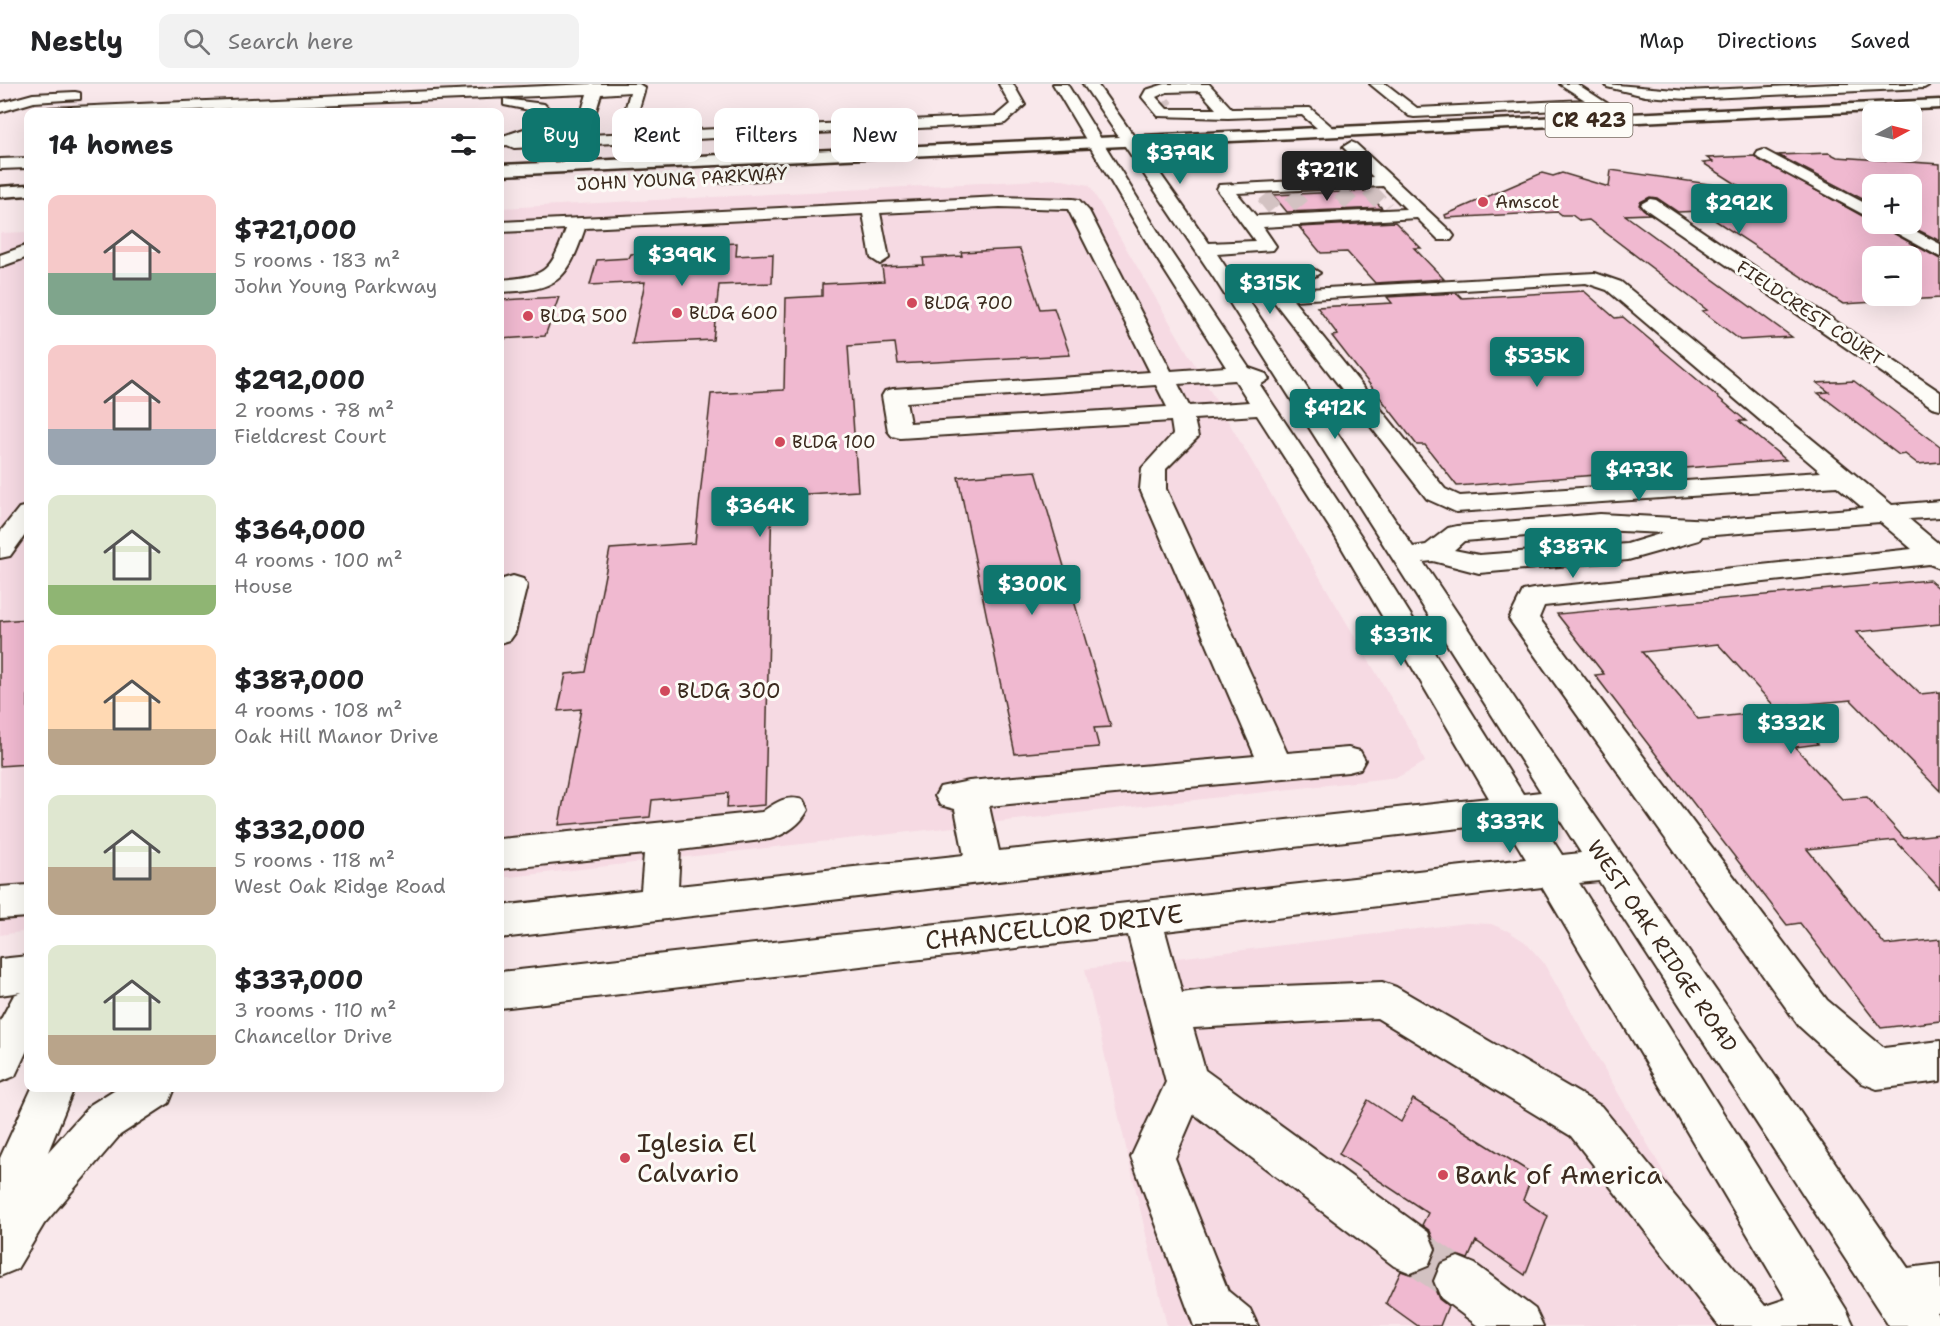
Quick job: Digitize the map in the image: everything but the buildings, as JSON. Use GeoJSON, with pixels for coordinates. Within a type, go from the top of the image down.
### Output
{"type":"FeatureCollection","features":[{"type":"Feature","properties":{"kind":"main road","name":"JOHN YOUNG PARKWAY"},"geometry":{"type":"LineString","coordinates":[[504,170],[1940,104]]}},
{"type":"Feature","properties":{"kind":"main road"},"geometry":{"type":"LineString","coordinates":[[1922,118],[1940,117]]}},
{"type":"Feature","properties":{"kind":"main road","name":"JOHN YOUNG PARKWAY"},"geometry":{"type":"LineString","coordinates":[[604,183],[1862,121]]}},
{"type":"Feature","properties":{"kind":"main road"},"geometry":{"type":"LineString","coordinates":[[0,192],[24,190]]}},
{"type":"Feature","properties":{"kind":"street"},"geometry":{"type":"LineString","coordinates":[[303,102],[320,84]]}},
{"type":"Feature","properties":{"kind":"street"},"geometry":{"type":"LineString","coordinates":[[396,98],[407,84]]}},
{"type":"Feature","properties":{"kind":"street"},"geometry":{"type":"LineString","coordinates":[[600,139],[1000,120],[1018,105],[1006,84]]}},
{"type":"Feature","properties":{"kind":"street"},"geometry":{"type":"LineString","coordinates":[[1060,84],[1103,159],[1348,536],[1826,1321],[1775,1326]]}},
{"type":"Feature","properties":{"kind":"street","name":"WEST OAK RIDGE ROAD"},"geometry":{"type":"LineString","coordinates":[[1090,84],[1202,249],[1418,554],[1566,802],[1608,865],[1918,1303]]}},
{"type":"Feature","properties":{"kind":"street"},"geometry":{"type":"LineString","coordinates":[[1377,84],[1414,113],[1601,104],[1567,84]]}},
{"type":"Feature","properties":{"kind":"street"},"geometry":{"type":"LineString","coordinates":[[1612,84],[1645,92],[1687,95],[1796,87],[1924,84]]}},
{"type":"Feature","properties":{"kind":"street"},"geometry":{"type":"LineString","coordinates":[[1228,114],[1203,85],[1159,89],[1151,93],[1149,97],[1158,110],[1169,108],[1209,114],[1228,114],[1312,111],[1330,132]]}},
{"type":"Feature","properties":{"kind":"street"},"geometry":{"type":"LineString","coordinates":[[158,108],[638,86],[632,108]]}},
{"type":"Feature","properties":{"kind":"street"},"geometry":{"type":"LineString","coordinates":[[590,108],[596,87]]}},
{"type":"Feature","properties":{"kind":"street"},"geometry":{"type":"LineString","coordinates":[[1178,89],[1191,93],[1209,114]]}},
{"type":"Feature","properties":{"kind":"street"},"geometry":{"type":"LineString","coordinates":[[158,108],[177,93]]}},
{"type":"Feature","properties":{"kind":"street"},"geometry":{"type":"LineString","coordinates":[[0,108],[33,98],[111,97],[111,100],[101,108]]}},
{"type":"Feature","properties":{"kind":"street"},"geometry":{"type":"LineString","coordinates":[[349,108],[507,102],[539,107],[550,117],[532,131],[504,142]]}},
{"type":"Feature","properties":{"kind":"street"},"geometry":{"type":"LineString","coordinates":[[3,119],[24,114]]}},
{"type":"Feature","properties":{"kind":"street"},"geometry":{"type":"LineString","coordinates":[[504,143],[522,142]]}},
{"type":"Feature","properties":{"kind":"street"},"geometry":{"type":"LineString","coordinates":[[1351,147],[1445,236]]}},
{"type":"Feature","properties":{"kind":"street"},"geometry":{"type":"LineString","coordinates":[[1764,155],[1862,209]]}},
{"type":"Feature","properties":{"kind":"street"},"geometry":{"type":"LineString","coordinates":[[0,164],[24,163]]}},
{"type":"Feature","properties":{"kind":"street"},"geometry":{"type":"LineString","coordinates":[[1202,249],[1267,246],[1226,189],[1261,191],[1336,188],[1365,186],[1387,181]]}},
{"type":"Feature","properties":{"kind":"street"},"geometry":{"type":"LineString","coordinates":[[504,227],[1000,202],[1073,204],[1080,211],[1181,413],[1186,437],[1180,440],[1154,468],[1153,489],[1276,766]]}},
{"type":"Feature","properties":{"kind":"street","name":"FIELDCREST COURT"},"geometry":{"type":"LineString","coordinates":[[1650,204],[1940,402]]}},
{"type":"Feature","properties":{"kind":"street"},"geometry":{"type":"LineString","coordinates":[[871,209],[880,258]]}},
{"type":"Feature","properties":{"kind":"street"},"geometry":{"type":"LineString","coordinates":[[1251,222],[1309,215],[1390,211],[1421,213]]}},
{"type":"Feature","properties":{"kind":"street"},"geometry":{"type":"LineString","coordinates":[[504,286],[532,285],[552,277],[560,270],[577,224]]}},
{"type":"Feature","properties":{"kind":"street"},"geometry":{"type":"LineString","coordinates":[[1908,234],[1940,251]]}},
{"type":"Feature","properties":{"kind":"street"},"geometry":{"type":"LineString","coordinates":[[0,261],[24,252]]}},
{"type":"Feature","properties":{"kind":"street"},"geometry":{"type":"LineString","coordinates":[[1224,278],[1325,273]]}},
{"type":"Feature","properties":{"kind":"street"},"geometry":{"type":"LineString","coordinates":[[1842,478],[1456,504],[1436,494],[1279,295],[1588,277],[1614,286],[1938,557]]}},
{"type":"Feature","properties":{"kind":"street"},"geometry":{"type":"LineString","coordinates":[[1263,408],[900,431],[893,396],[1240,373],[1270,385],[1282,397],[1354,508],[1376,534],[1418,554],[1479,564],[1617,553],[1711,528],[1940,509]]}},
{"type":"Feature","properties":{"kind":"street"},"geometry":{"type":"LineString","coordinates":[[0,550],[24,519]]}},
{"type":"Feature","properties":{"kind":"street"},"geometry":{"type":"LineString","coordinates":[[1938,557],[1533,598],[1524,619],[1813,1013],[1877,1069],[1940,1061]]}},
{"type":"Feature","properties":{"kind":"street"},"geometry":{"type":"LineString","coordinates":[[504,618],[513,585]]}},
{"type":"Feature","properties":{"kind":"street"},"geometry":{"type":"LineString","coordinates":[[985,868],[960,795],[1348,760]]}},
{"type":"Feature","properties":{"kind":"street"},"geometry":{"type":"LineString","coordinates":[[504,922],[1566,802]]}},
{"type":"Feature","properties":{"kind":"street"},"geometry":{"type":"LineString","coordinates":[[504,854],[770,825],[791,810]]}},
{"type":"Feature","properties":{"kind":"street"},"geometry":{"type":"LineString","coordinates":[[659,904],[663,838]]}},
{"type":"Feature","properties":{"kind":"street","name":"CHANCELLOR DRIVE"},"geometry":{"type":"LineString","coordinates":[[504,990],[1608,865]]}},
{"type":"Feature","properties":{"kind":"street"},"geometry":{"type":"LineString","coordinates":[[0,903],[24,901]]}},
{"type":"Feature","properties":{"kind":"street"},"geometry":{"type":"LineString","coordinates":[[1142,917],[1187,1083],[1411,1249]]}},
{"type":"Feature","properties":{"kind":"street"},"geometry":{"type":"LineString","coordinates":[[0,977],[24,974]]}},
{"type":"Feature","properties":{"kind":"street"},"geometry":{"type":"LineString","coordinates":[[1169,1014],[1208,1007],[1382,1000],[1586,1121],[1750,1326]]}},
{"type":"Feature","properties":{"kind":"street"},"geometry":{"type":"LineString","coordinates":[[0,1062],[19,1020]]}},
{"type":"Feature","properties":{"kind":"street"},"geometry":{"type":"LineString","coordinates":[[1187,1083],[1153,1157],[1210,1308],[1233,1326]]}},
{"type":"Feature","properties":{"kind":"street"},"geometry":{"type":"LineString","coordinates":[[0,1211],[50,1092]]}},
{"type":"Feature","properties":{"kind":"street"},"geometry":{"type":"LineString","coordinates":[[0,1252],[27,1208],[105,1120],[148,1092]]}},
{"type":"Feature","properties":{"kind":"street"},"geometry":{"type":"LineString","coordinates":[[1458,1281],[1518,1326]]}},
{"type":"Feature","properties":{"kind":"shaded area"},"geometry":{"type":"Polygon","coordinates":[[[1057,179],[1089,185],[1418,744],[1425,762],[1398,777],[504,878],[504,208],[1057,179]]]}},
{"type":"Feature","properties":{"kind":"shaded area"},"geometry":{"type":"Polygon","coordinates":[[[24,232],[24,932],[0,935],[0,233],[24,232]]]}},
{"type":"Feature","properties":{"kind":"shaded area"},"geometry":{"type":"Polygon","coordinates":[[[1467,923],[1491,924],[1508,931],[1525,942],[1543,962],[1752,1326],[1167,1326],[1085,969],[1467,923]]]}},
{"type":"Feature","properties":{"kind":"tunnel"},"geometry":{"type":"LineString","coordinates":[[1163,103],[1167,108]]}},
{"type":"Feature","properties":{"kind":"tunnel"},"geometry":{"type":"LineString","coordinates":[[1369,190],[1386,208]]}},
{"type":"Feature","properties":{"kind":"tunnel"},"geometry":{"type":"LineString","coordinates":[[1340,192],[1356,209]]}},
{"type":"Feature","properties":{"kind":"tunnel"},"geometry":{"type":"LineString","coordinates":[[1291,194],[1306,212]]}},
{"type":"Feature","properties":{"kind":"tunnel"},"geometry":{"type":"LineString","coordinates":[[1264,196],[1278,213]]}},
{"type":"Feature","properties":{"kind":"tunnel"},"geometry":{"type":"LineString","coordinates":[[1411,1249],[1458,1281]]}},
{"type":"Feature","properties":{"kind":"place","name":"Amscot"},"geometry":{"type":"Point","coordinates":[1483,202]}},
{"type":"Feature","properties":{"kind":"place","name":"BLDG 700"},"geometry":{"type":"Point","coordinates":[912,303]}},
{"type":"Feature","properties":{"kind":"place","name":"BLDG 600"},"geometry":{"type":"Point","coordinates":[677,313]}},
{"type":"Feature","properties":{"kind":"place","name":"BLDG 500"},"geometry":{"type":"Point","coordinates":[528,316]}},
{"type":"Feature","properties":{"kind":"place","name":"BLDG 100"},"geometry":{"type":"Point","coordinates":[780,442]}},
{"type":"Feature","properties":{"kind":"place","name":"BLDG 300"},"geometry":{"type":"Point","coordinates":[665,691]}},
{"type":"Feature","properties":{"kind":"place","name":"Iglesia El Calvario"},"geometry":{"type":"Point","coordinates":[625,1158]}},
{"type":"Feature","properties":{"kind":"place","name":"Bank of America"},"geometry":{"type":"Point","coordinates":[1443,1175]}}]}
